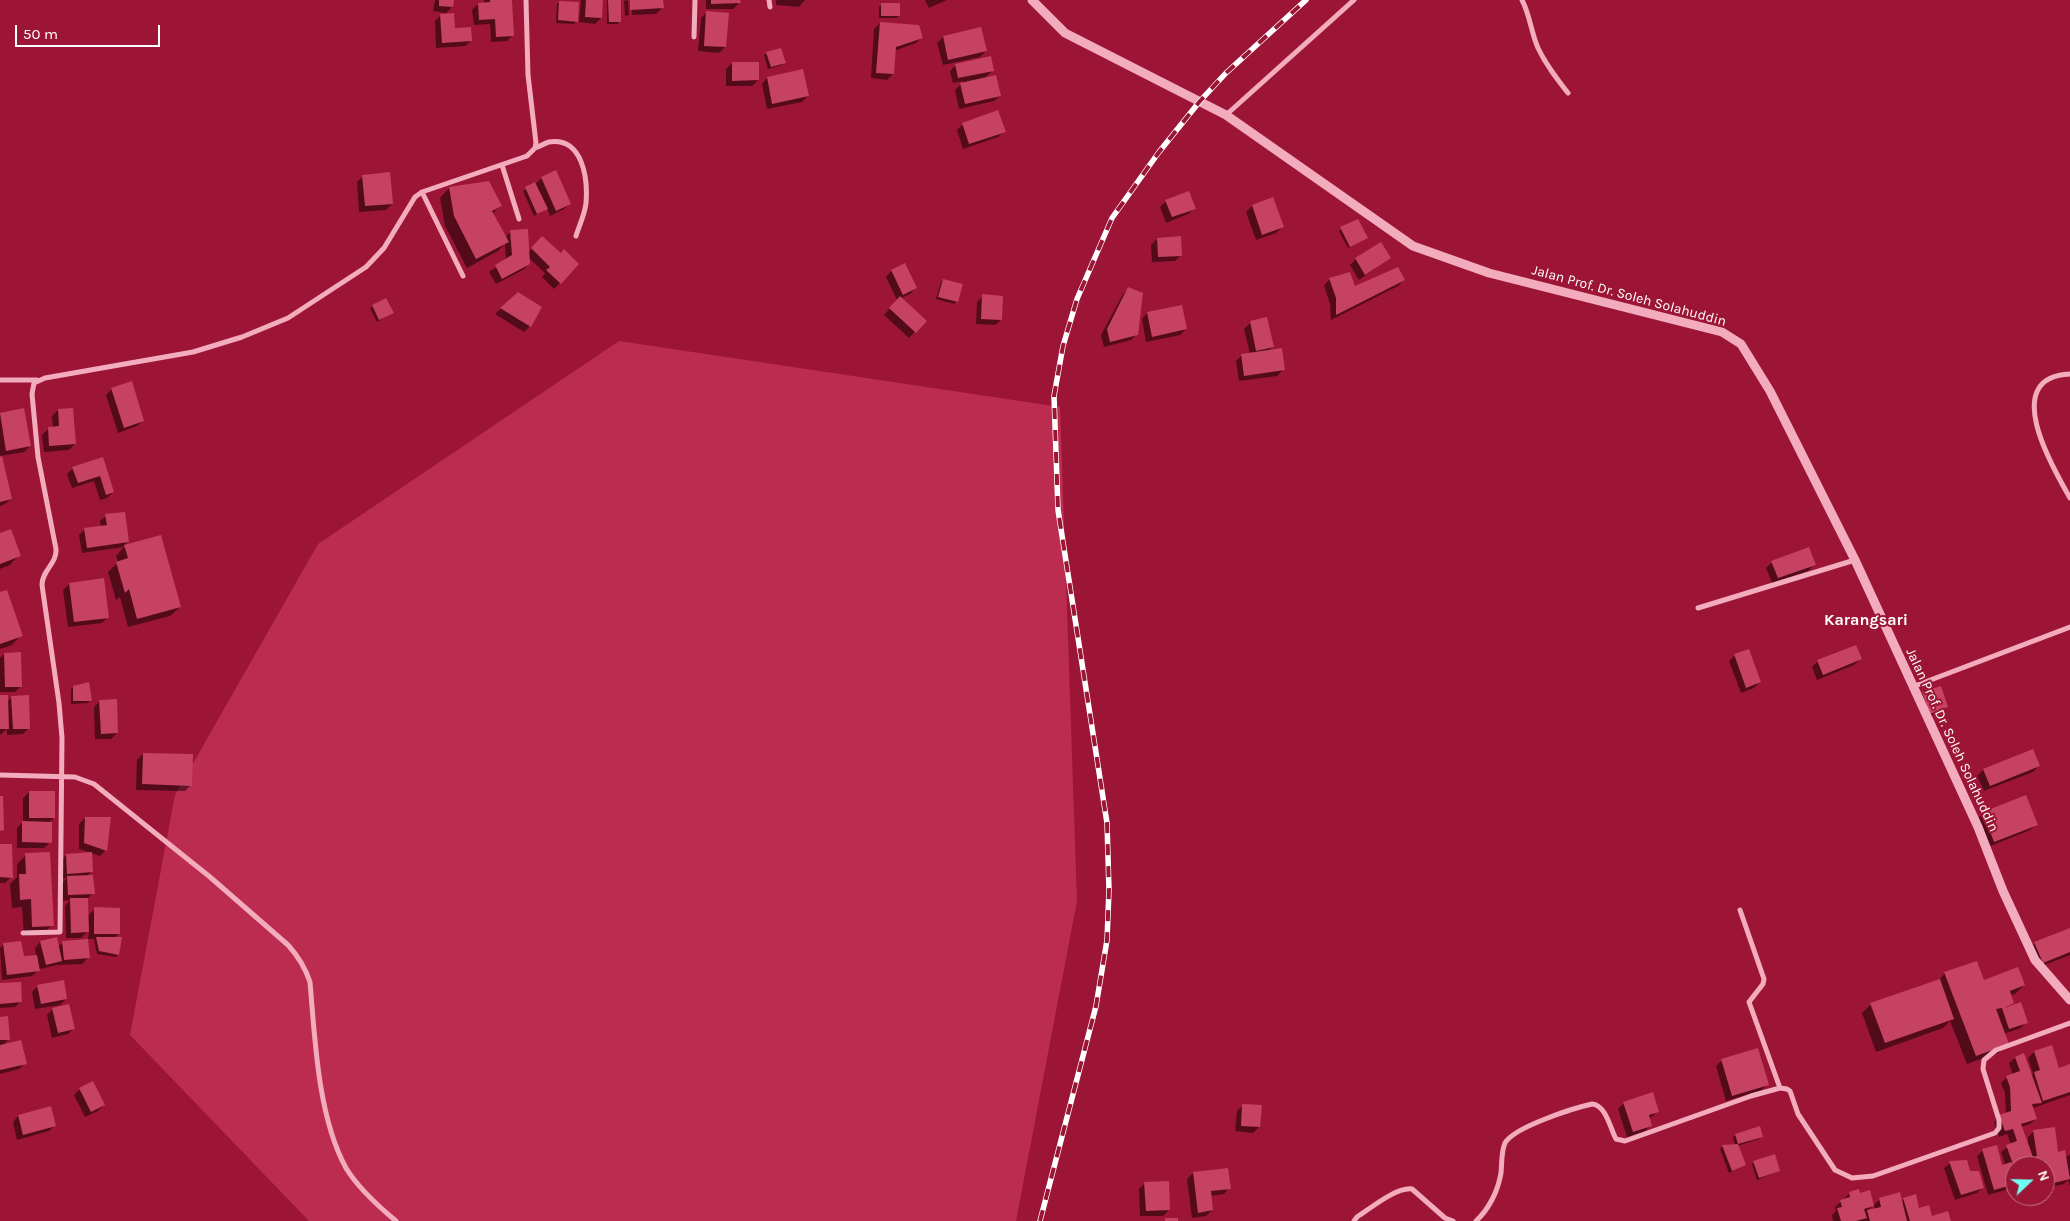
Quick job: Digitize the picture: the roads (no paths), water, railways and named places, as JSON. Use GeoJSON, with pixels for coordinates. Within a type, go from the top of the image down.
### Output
{"type":"FeatureCollection","features":[{"type":"Feature","properties":{"kind":"street"},"geometry":{"type":"LineString","coordinates":[[526,0],[528,74],[536,136],[535,148]]}},
{"type":"Feature","properties":{"kind":"street"},"geometry":{"type":"LineString","coordinates":[[694,0],[694,38]]}},
{"type":"Feature","properties":{"kind":"street"},"geometry":{"type":"LineString","coordinates":[[769,0],[770,7]]}},
{"type":"Feature","properties":{"kind":"street","name":"Jalan Prof. Dr. Soleh Solahuddin"},"geometry":{"type":"LineString","coordinates":[[1032,0],[1065,33],[1226,115],[1413,246],[1489,273],[1722,332],[1742,344],[1770,391],[1855,560],[1978,827],[2003,891],[2034,960],[2070,1000]]}},
{"type":"Feature","properties":{"kind":"street"},"geometry":{"type":"LineString","coordinates":[[1226,115],[1354,0]]}},
{"type":"Feature","properties":{"kind":"street"},"geometry":{"type":"LineString","coordinates":[[1522,0],[1526,7],[1538,47],[1551,72],[1568,93]]}},
{"type":"Feature","properties":{"kind":"street"},"geometry":{"type":"LineString","coordinates":[[0,380],[38,380],[193,352],[242,337],[288,318],[305,309],[366,267],[384,248],[415,196],[527,156],[535,148],[550,142],[564,143],[573,148],[583,164],[586,181],[586,204],[576,236]]}},
{"type":"Feature","properties":{"kind":"street"},"geometry":{"type":"LineString","coordinates":[[502,165],[519,219]]}},
{"type":"Feature","properties":{"kind":"street"},"geometry":{"type":"LineString","coordinates":[[422,192],[463,276]]}},
{"type":"Feature","properties":{"kind":"street"},"geometry":{"type":"LineString","coordinates":[[2070,374],[2054,376],[2042,381],[2036,391],[2034,405],[2040,439],[2070,498]]}},
{"type":"Feature","properties":{"kind":"street"},"geometry":{"type":"LineString","coordinates":[[23,933],[60,932],[62,738],[59,703],[42,585],[45,572],[54,561],[56,549],[38,457],[32,394],[34,383],[38,380]]}},
{"type":"Feature","properties":{"kind":"street"},"geometry":{"type":"LineString","coordinates":[[1698,608],[1855,560]]}},
{"type":"Feature","properties":{"kind":"street"},"geometry":{"type":"LineString","coordinates":[[1912,687],[2070,627]]}},
{"type":"Feature","properties":{"kind":"street"},"geometry":{"type":"LineString","coordinates":[[0,775],[62,776],[83,779],[102,790],[210,877],[298,955],[305,967],[310,982],[321,1088],[339,1154],[348,1170],[362,1188],[396,1221]]}},
{"type":"Feature","properties":{"kind":"street"},"geometry":{"type":"LineString","coordinates":[[1740,910],[1764,979],[1763,984],[1750,1002],[1780,1088]]}},
{"type":"Feature","properties":{"kind":"street"},"geometry":{"type":"LineString","coordinates":[[1476,1221],[1491,1202],[1498,1185],[1504,1144],[1518,1130],[1587,1106],[1597,1105],[1603,1111],[1616,1139],[1626,1140],[1751,1096],[1780,1088],[1787,1088],[1790,1091],[1798,1114],[1835,1170],[1852,1178],[1873,1176],[1995,1133],[1999,1128],[1999,1120],[1983,1069],[1984,1060],[1996,1050],[2070,1023]]}},
{"type":"Feature","properties":{"kind":"street"},"geometry":{"type":"LineString","coordinates":[[1354,1221],[1357,1217],[1406,1188],[1412,1189],[1445,1218],[1453,1221]]}},
{"type":"Feature","properties":{"kind":"railway"},"geometry":{"type":"LineString","coordinates":[[1040,1221],[1096,1006],[1107,940],[1109,890],[1107,823],[1058,510],[1054,396],[1063,346],[1077,299],[1112,218],[1159,152],[1200,101],[1226,73],[1306,0]]}},
{"type":"Feature","properties":{"kind":"district","name":"Karangsari"},"geometry":{"type":"Point","coordinates":[1866,620]}}]}
